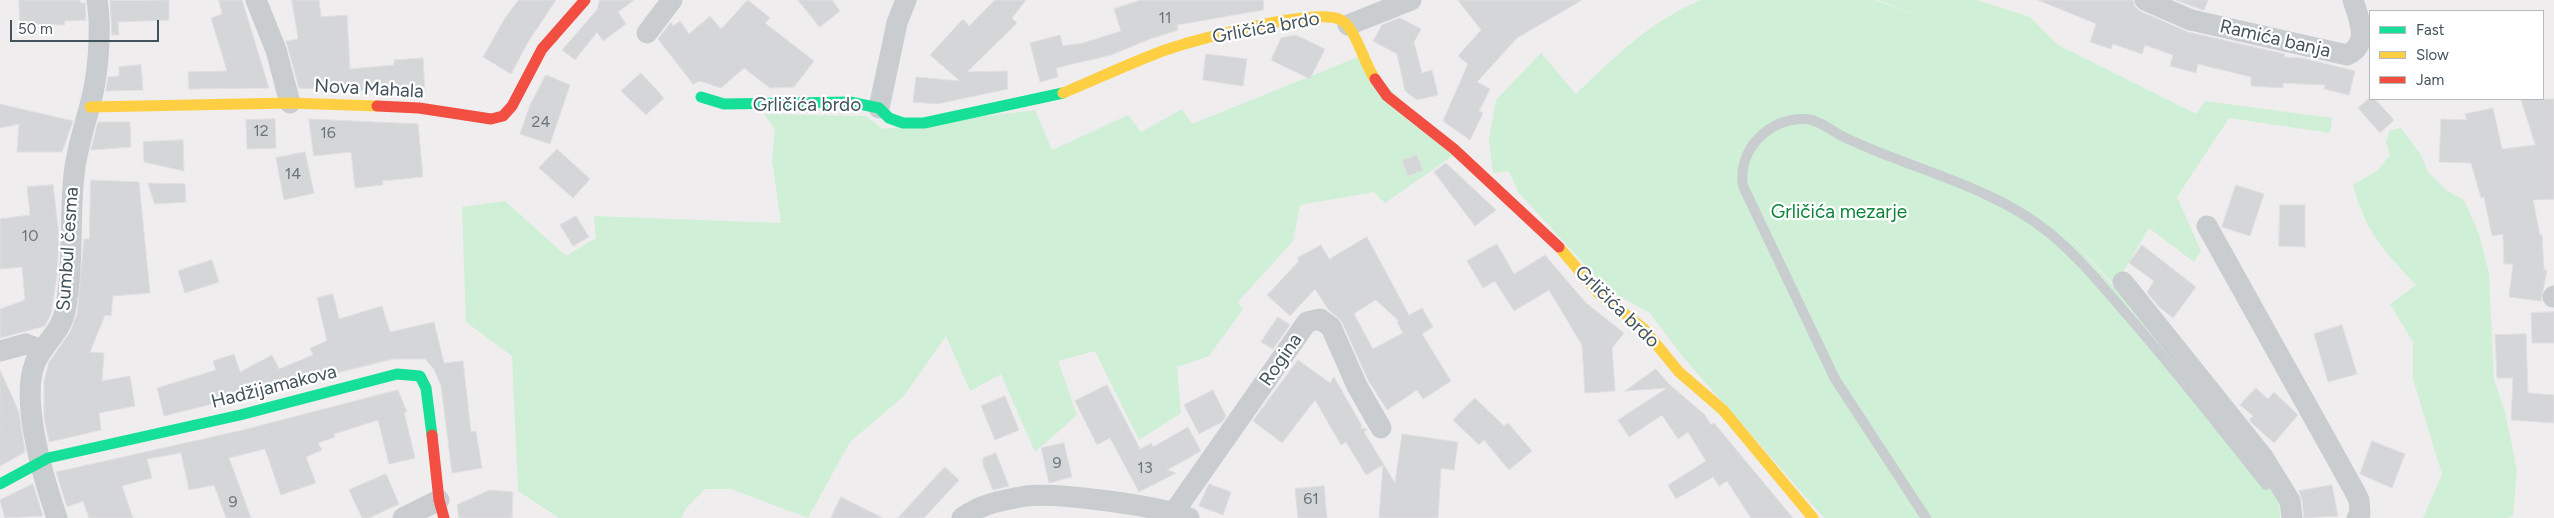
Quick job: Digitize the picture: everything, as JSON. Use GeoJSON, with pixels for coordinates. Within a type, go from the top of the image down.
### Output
{"type":"FeatureCollection","features":[{"type":"Feature","properties":{"kind":"street","name":"Sumbul česma"},"geometry":{"type":"LineString","coordinates":[[57,518],[39,463],[30,390],[31,376],[42,350],[62,324],[65,313],[72,239],[74,176],[83,128],[90,107],[98,52],[97,0]]}},
{"type":"Feature","properties":{"kind":"street"},"geometry":{"type":"LineString","coordinates":[[256,0],[276,50],[290,103]]}},
{"type":"Feature","properties":{"kind":"street","name":"Nova Mahala"},"geometry":{"type":"LineString","coordinates":[[90,107],[290,103],[419,108],[491,120],[503,116],[512,106],[542,49],[585,0]]}},
{"type":"Feature","properties":{"kind":"street"},"geometry":{"type":"LineString","coordinates":[[647,33],[672,0]]}},
{"type":"Feature","properties":{"kind":"street"},"geometry":{"type":"LineString","coordinates":[[880,108],[897,23],[906,0]]}},
{"type":"Feature","properties":{"kind":"street"},"geometry":{"type":"LineString","coordinates":[[1348,25],[1411,0]]}},
{"type":"Feature","properties":{"kind":"street","name":"Ramića banja"},"geometry":{"type":"LineString","coordinates":[[2145,0],[2190,20],[2347,55],[2356,51],[2361,42],[2362,33],[2353,0]]}},
{"type":"Feature","properties":{"kind":"street","name":"Grličića brdo"},"geometry":{"type":"LineString","coordinates":[[701,97],[712,102],[724,104],[850,102],[880,108],[889,118],[903,123],[924,123],[1060,94],[1156,53],[1251,27],[1319,16],[1332,17],[1348,25],[1372,75],[1387,96],[1454,149],[1560,248],[1598,293],[1643,328],[1679,372],[1722,410],[1813,518]]}},
{"type":"Feature","properties":{"kind":"street"},"geometry":{"type":"LineString","coordinates":[[2207,226],[2354,490],[2359,500],[2360,514],[2357,518]]}},
{"type":"Feature","properties":{"kind":"street"},"geometry":{"type":"LineString","coordinates":[[2123,282],[2263,457],[2290,501],[2292,518]]}},
{"type":"Feature","properties":{"kind":"street","name":"Rogina"},"geometry":{"type":"LineString","coordinates":[[962,518],[975,507],[1028,496],[1079,499],[1181,515],[1307,322],[1320,319],[1331,327],[1357,386],[1381,428]]}},
{"type":"Feature","properties":{"kind":"street"},"geometry":{"type":"LineString","coordinates":[[0,351],[26,344],[42,350]]}},
{"type":"Feature","properties":{"kind":"street","name":"Hadžijamakova"},"geometry":{"type":"LineString","coordinates":[[0,484],[48,458],[240,415],[365,382],[408,373],[420,376],[426,388],[441,509]]}},
{"type":"Feature","properties":{"kind":"street"},"geometry":{"type":"LineString","coordinates":[[402,518],[441,509]]}},
{"type":"Feature","properties":{"kind":"lane"},"geometry":{"type":"LineString","coordinates":[[1926,518],[1835,379],[1743,186],[1741,173],[1749,149],[1758,137],[1783,122],[1807,119],[1819,122],[1845,138],[2010,206],[2047,230],[2073,254],[2167,360],[2266,485]]}},
{"type":"Feature","properties":{"kind":"green space","name":"Grličića mezarje"},"geometry":{"type":"Polygon","coordinates":[[[1701,0],[1875,0],[1926,18],[1878,0],[1977,0],[2030,17],[2058,45],[2196,114],[2205,101],[2332,118],[2330,133],[2229,118],[2177,197],[2201,251],[2194,262],[2149,228],[2115,286],[2059,225],[2119,293],[2279,494],[2280,518],[1824,518],[1683,357],[1650,313],[1607,289],[1518,192],[1509,171],[1493,173],[1489,139],[1496,100],[1541,53],[1576,94],[1634,41],[1666,18],[1701,0]]]}},
{"type":"Feature","properties":{"kind":"green space"},"geometry":{"type":"Polygon","coordinates":[[[1358,57],[1455,154],[1385,203],[1374,192],[1300,205],[1293,241],[1238,302],[1243,309],[1209,356],[1177,367],[1181,413],[1139,440],[1095,351],[1058,361],[1077,415],[1035,452],[1001,374],[970,391],[946,336],[904,396],[850,442],[808,518],[731,489],[705,489],[687,507],[681,518],[559,518],[518,491],[512,356],[466,322],[462,207],[505,201],[566,256],[596,238],[594,216],[781,223],[772,160],[775,129],[764,114],[866,116],[883,129],[1035,110],[1052,150],[1128,115],[1141,132],[1182,109],[1192,124],[1358,57]]]}},
{"type":"Feature","properties":{"kind":"green space"},"geometry":{"type":"Polygon","coordinates":[[[2401,128],[2421,155],[2428,172],[2447,191],[2464,200],[2479,234],[2489,274],[2494,380],[2505,412],[2517,470],[2513,516],[2507,518],[2423,518],[2442,474],[2413,379],[2413,342],[2390,304],[2416,285],[2394,261],[2370,229],[2353,185],[2377,171],[2390,155],[2386,142],[2390,130],[2401,128]]]}},
{"type":"Feature","properties":{"kind":"building"},"geometry":{"type":"Polygon","coordinates":[[[19,0],[80,0],[80,3],[85,3],[86,20],[64,21],[65,25],[20,24],[19,0]]]}},
{"type":"Feature","properties":{"kind":"building"},"geometry":{"type":"Polygon","coordinates":[[[169,0],[169,20],[118,22],[119,35],[112,35],[110,1],[169,0]]]}},
{"type":"Feature","properties":{"kind":"building"},"geometry":{"type":"Polygon","coordinates":[[[219,0],[242,0],[269,88],[189,89],[188,72],[227,71],[211,18],[222,14],[219,0]]]}},
{"type":"Feature","properties":{"kind":"building"},"geometry":{"type":"Polygon","coordinates":[[[292,0],[319,0],[321,17],[347,15],[350,69],[394,65],[394,60],[423,58],[425,93],[299,88],[286,41],[298,39],[292,0]]]}},
{"type":"Feature","properties":{"kind":"building"},"geometry":{"type":"Polygon","coordinates":[[[519,0],[556,0],[528,42],[511,74],[483,57],[505,18],[519,0]]]}},
{"type":"Feature","properties":{"kind":"building"},"geometry":{"type":"Polygon","coordinates":[[[600,0],[634,0],[618,12],[626,24],[603,41],[597,32],[575,60],[562,50],[597,10],[600,0]]]}},
{"type":"Feature","properties":{"kind":"building"},"geometry":{"type":"Polygon","coordinates":[[[748,0],[770,18],[765,23],[814,61],[794,87],[770,88],[744,68],[721,88],[700,81],[693,84],[658,39],[671,22],[673,26],[680,21],[689,34],[710,16],[721,29],[748,0]]]}},
{"type":"Feature","properties":{"kind":"building"},"geometry":{"type":"Polygon","coordinates":[[[798,0],[832,0],[840,11],[820,27],[798,0]]]}},
{"type":"Feature","properties":{"kind":"building"},"geometry":{"type":"Polygon","coordinates":[[[995,0],[1026,0],[1012,18],[1017,23],[967,72],[1007,71],[1008,89],[937,104],[913,102],[916,77],[960,81],[930,55],[963,19],[969,26],[995,0]]]}},
{"type":"Feature","properties":{"kind":"building"},"geometry":{"type":"Polygon","coordinates":[[[1141,0],[1263,0],[1264,7],[1263,10],[1177,25],[1178,30],[1111,55],[1056,68],[1058,77],[1040,82],[1030,43],[1060,35],[1063,46],[1083,43],[1121,31],[1114,9],[1141,0]]]}},
{"type":"Feature","properties":{"kind":"building"},"geometry":{"type":"Polygon","coordinates":[[[1458,0],[1582,0],[1517,38],[1477,82],[1490,89],[1479,111],[1483,113],[1470,140],[1443,121],[1468,64],[1458,56],[1481,30],[1458,0]]]}},
{"type":"Feature","properties":{"kind":"building"},"geometry":{"type":"Polygon","coordinates":[[[2038,0],[2133,0],[2135,7],[2140,11],[2188,32],[2285,54],[2284,57],[2302,58],[2355,71],[2349,95],[2324,89],[2325,85],[2283,83],[2283,88],[2251,86],[2251,77],[2198,64],[2196,73],[2170,66],[2173,55],[2145,45],[2142,54],[2113,44],[2111,49],[2090,42],[2096,24],[2038,0]]]}},
{"type":"Feature","properties":{"kind":"building"},"geometry":{"type":"Polygon","coordinates":[[[2176,0],[2208,0],[2204,10],[2176,0]]]}},
{"type":"Feature","properties":{"kind":"building"},"geometry":{"type":"Polygon","coordinates":[[[1400,18],[1421,29],[1414,42],[1422,73],[1432,70],[1438,95],[1417,100],[1405,91],[1397,54],[1373,41],[1382,25],[1400,18]]]}},
{"type":"Feature","properties":{"kind":"building"},"geometry":{"type":"Polygon","coordinates":[[[1296,35],[1325,49],[1310,79],[1271,60],[1281,38],[1296,35]]]}},
{"type":"Feature","properties":{"kind":"building"},"geometry":{"type":"Polygon","coordinates":[[[1206,54],[1247,59],[1243,86],[1203,80],[1206,54]]]}},
{"type":"Feature","properties":{"kind":"building"},"geometry":{"type":"Polygon","coordinates":[[[141,65],[143,90],[106,91],[108,77],[119,76],[119,67],[141,65]]]}},
{"type":"Feature","properties":{"kind":"building"},"geometry":{"type":"Polygon","coordinates":[[[641,73],[664,98],[646,115],[621,91],[641,73]]]}},
{"type":"Feature","properties":{"kind":"building"},"geometry":{"type":"Polygon","coordinates":[[[546,75],[570,85],[550,144],[520,134],[530,105],[546,75]]]}},
{"type":"Feature","properties":{"kind":"building"},"geometry":{"type":"Polygon","coordinates":[[[2369,99],[2376,100],[2394,120],[2380,133],[2358,108],[2369,99]]]}},
{"type":"Feature","properties":{"kind":"building"},"geometry":{"type":"Polygon","coordinates":[[[2554,99],[2554,199],[2533,200],[2540,235],[2542,235],[2544,270],[2547,270],[2541,301],[2509,297],[2513,264],[2504,264],[2503,234],[2492,236],[2484,197],[2481,198],[2471,163],[2439,162],[2441,119],[2467,120],[2465,114],[2493,108],[2502,149],[2535,145],[2521,100],[2554,99]]]}},
{"type":"Feature","properties":{"kind":"building"},"geometry":{"type":"Polygon","coordinates":[[[0,104],[73,121],[62,152],[17,152],[19,124],[0,128],[0,104]]]}},
{"type":"Feature","properties":{"kind":"building"},"geometry":{"type":"Polygon","coordinates":[[[275,119],[276,148],[247,149],[246,120],[275,119]]]}},
{"type":"Feature","properties":{"kind":"building"},"geometry":{"type":"Polygon","coordinates":[[[309,119],[418,124],[423,177],[382,181],[383,185],[355,188],[351,152],[314,156],[309,119]]]}},
{"type":"Feature","properties":{"kind":"building"},"geometry":{"type":"Polygon","coordinates":[[[98,122],[130,122],[131,147],[91,150],[98,122]]]}},
{"type":"Feature","properties":{"kind":"building"},"geometry":{"type":"Polygon","coordinates":[[[183,140],[184,171],[144,162],[143,142],[183,140]]]}},
{"type":"Feature","properties":{"kind":"building"},"geometry":{"type":"Polygon","coordinates":[[[557,149],[590,179],[573,198],[539,168],[557,149]]]}},
{"type":"Feature","properties":{"kind":"building"},"geometry":{"type":"Polygon","coordinates":[[[305,152],[314,193],[284,200],[276,158],[305,152]]]}},
{"type":"Feature","properties":{"kind":"building"},"geometry":{"type":"Polygon","coordinates":[[[1417,155],[1423,170],[1408,176],[1402,161],[1417,155]]]}},
{"type":"Feature","properties":{"kind":"building"},"geometry":{"type":"Polygon","coordinates":[[[1446,163],[1496,210],[1475,226],[1434,172],[1446,163]]]}},
{"type":"Feature","properties":{"kind":"building"},"geometry":{"type":"Polygon","coordinates":[[[91,180],[139,182],[150,293],[113,296],[111,316],[105,315],[90,352],[104,353],[102,381],[130,376],[135,406],[99,413],[101,430],[49,442],[44,417],[44,381],[49,362],[70,332],[77,314],[84,239],[89,239],[91,180]]]}},
{"type":"Feature","properties":{"kind":"building"},"geometry":{"type":"Polygon","coordinates":[[[148,183],[185,184],[186,202],[155,204],[148,183]]]}},
{"type":"Feature","properties":{"kind":"building"},"geometry":{"type":"Polygon","coordinates":[[[53,185],[59,235],[57,276],[51,314],[45,326],[0,338],[0,309],[25,300],[22,267],[0,269],[0,219],[30,215],[27,187],[53,185]]]}},
{"type":"Feature","properties":{"kind":"building"},"geometry":{"type":"Polygon","coordinates":[[[2236,185],[2264,194],[2250,236],[2222,227],[2236,185]]]}},
{"type":"Feature","properties":{"kind":"building"},"geometry":{"type":"Polygon","coordinates":[[[2280,205],[2305,205],[2305,247],[2279,246],[2280,205]]]}},
{"type":"Feature","properties":{"kind":"building"},"geometry":{"type":"Polygon","coordinates":[[[576,216],[589,237],[573,246],[560,225],[576,216]]]}},
{"type":"Feature","properties":{"kind":"building"},"geometry":{"type":"Polygon","coordinates":[[[1367,237],[1409,315],[1422,308],[1433,327],[1422,334],[1451,381],[1423,399],[1417,390],[1387,410],[1368,380],[1342,322],[1328,309],[1315,289],[1290,316],[1267,295],[1299,261],[1297,258],[1321,245],[1329,259],[1367,237]],[[1376,300],[1354,314],[1373,349],[1403,333],[1397,322],[1399,321],[1376,300]]]}},
{"type":"Feature","properties":{"kind":"building"},"geometry":{"type":"Polygon","coordinates":[[[1497,244],[1514,274],[1545,255],[1586,303],[1624,333],[1612,348],[1615,391],[1585,393],[1582,345],[1549,290],[1514,311],[1495,281],[1483,288],[1467,261],[1497,244]]]}},
{"type":"Feature","properties":{"kind":"building"},"geometry":{"type":"Polygon","coordinates":[[[2142,245],[2196,287],[2173,318],[2159,307],[2147,292],[2154,281],[2129,263],[2142,245]]]}},
{"type":"Feature","properties":{"kind":"building"},"geometry":{"type":"Polygon","coordinates":[[[212,260],[219,282],[185,293],[178,271],[212,260]]]}},
{"type":"Feature","properties":{"kind":"building"},"geometry":{"type":"Polygon","coordinates":[[[333,294],[339,319],[382,306],[390,332],[434,322],[444,363],[463,361],[471,432],[476,431],[482,468],[452,473],[441,386],[434,369],[425,359],[393,359],[164,416],[157,388],[216,370],[213,361],[234,354],[240,372],[272,355],[279,369],[313,355],[310,348],[327,341],[317,298],[333,294]]]}},
{"type":"Feature","properties":{"kind":"building"},"geometry":{"type":"Polygon","coordinates":[[[2554,312],[2554,343],[2532,343],[2531,313],[2554,312]]]}},
{"type":"Feature","properties":{"kind":"building"},"geometry":{"type":"Polygon","coordinates":[[[1278,317],[1290,325],[1273,349],[1261,342],[1278,317]]]}},
{"type":"Feature","properties":{"kind":"building"},"geometry":{"type":"Polygon","coordinates":[[[2342,325],[2357,374],[2328,382],[2314,334],[2342,325]]]}},
{"type":"Feature","properties":{"kind":"building"},"geometry":{"type":"Polygon","coordinates":[[[2526,334],[2528,393],[2554,395],[2554,423],[2511,420],[2513,378],[2497,378],[2495,335],[2526,334]]]}},
{"type":"Feature","properties":{"kind":"building"},"geometry":{"type":"Polygon","coordinates":[[[1298,360],[1330,383],[1334,377],[1362,426],[1360,428],[1367,429],[1364,432],[1395,483],[1402,434],[1458,442],[1454,470],[1441,468],[1438,518],[1379,518],[1383,465],[1366,475],[1346,442],[1341,445],[1315,400],[1282,443],[1253,421],[1298,360]]]}},
{"type":"Feature","properties":{"kind":"building"},"geometry":{"type":"Polygon","coordinates":[[[1656,369],[1669,384],[1705,415],[1711,425],[1714,423],[1793,518],[1751,518],[1727,481],[1719,486],[1713,477],[1676,499],[1668,485],[1706,461],[1688,432],[1678,439],[1662,415],[1629,437],[1618,420],[1667,388],[1625,391],[1656,369]]]}},
{"type":"Feature","properties":{"kind":"building"},"geometry":{"type":"Polygon","coordinates":[[[0,370],[19,412],[25,452],[0,466],[0,370]]]}},
{"type":"Feature","properties":{"kind":"building"},"geometry":{"type":"Polygon","coordinates":[[[1107,385],[1140,449],[1152,443],[1153,447],[1188,427],[1201,451],[1167,470],[1176,473],[1139,492],[1110,438],[1097,445],[1075,401],[1107,385]]]}},
{"type":"Feature","properties":{"kind":"building"},"geometry":{"type":"Polygon","coordinates":[[[2256,388],[2268,399],[2274,392],[2298,415],[2274,443],[2249,420],[2253,416],[2240,405],[2256,388]]]}},
{"type":"Feature","properties":{"kind":"building"},"geometry":{"type":"Polygon","coordinates":[[[398,390],[407,412],[404,412],[415,458],[389,464],[378,420],[334,434],[335,437],[318,443],[322,450],[306,457],[316,483],[281,495],[265,449],[229,458],[251,518],[226,518],[214,485],[189,490],[181,453],[147,459],[152,478],[122,486],[133,518],[89,518],[83,501],[67,507],[56,472],[243,430],[398,390]]]}},
{"type":"Feature","properties":{"kind":"building"},"geometry":{"type":"Polygon","coordinates":[[[1213,390],[1226,416],[1222,422],[1199,434],[1184,405],[1213,390]]]}},
{"type":"Feature","properties":{"kind":"building"},"geometry":{"type":"Polygon","coordinates":[[[1005,396],[1019,430],[995,440],[981,406],[1005,396]]]}},
{"type":"Feature","properties":{"kind":"building"},"geometry":{"type":"Polygon","coordinates":[[[1475,398],[1504,426],[1508,423],[1532,451],[1509,470],[1484,440],[1479,445],[1453,420],[1475,398]]]}},
{"type":"Feature","properties":{"kind":"building"},"geometry":{"type":"Polygon","coordinates":[[[2372,441],[2405,454],[2392,488],[2360,474],[2372,441]]]}},
{"type":"Feature","properties":{"kind":"building"},"geometry":{"type":"Polygon","coordinates":[[[1064,443],[1072,477],[1049,483],[1041,448],[1064,443]]]}},
{"type":"Feature","properties":{"kind":"building"},"geometry":{"type":"Polygon","coordinates":[[[996,453],[1009,486],[993,490],[983,465],[983,458],[996,453]]]}},
{"type":"Feature","properties":{"kind":"building"},"geometry":{"type":"Polygon","coordinates":[[[945,467],[959,480],[924,518],[898,518],[945,467]]]}},
{"type":"Feature","properties":{"kind":"building"},"geometry":{"type":"Polygon","coordinates":[[[386,474],[399,504],[369,518],[362,518],[349,490],[386,474]]]}},
{"type":"Feature","properties":{"kind":"building"},"geometry":{"type":"Polygon","coordinates":[[[33,484],[43,516],[5,518],[0,500],[33,484]]]}},
{"type":"Feature","properties":{"kind":"building"},"geometry":{"type":"Polygon","coordinates":[[[1209,484],[1231,492],[1223,515],[1199,506],[1209,484]]]}},
{"type":"Feature","properties":{"kind":"building"},"geometry":{"type":"Polygon","coordinates":[[[2332,485],[2338,516],[2304,518],[2299,491],[2332,485]]]}},
{"type":"Feature","properties":{"kind":"building"},"geometry":{"type":"Polygon","coordinates":[[[1324,486],[1327,518],[1298,518],[1295,489],[1324,486]]]}},
{"type":"Feature","properties":{"kind":"building"},"geometry":{"type":"Polygon","coordinates":[[[490,490],[513,492],[512,518],[459,518],[457,505],[490,490]]]}},
{"type":"Feature","properties":{"kind":"building"},"geometry":{"type":"Polygon","coordinates":[[[841,497],[883,518],[831,518],[841,497]]]}},
{"type":"Feature","properties":{"kind":"traffic: fast"},"geometry":{"type":"LineString","coordinates":[[701,97],[724,104],[850,102],[879,108],[889,118],[903,123],[924,123],[1063,93]]}},
{"type":"Feature","properties":{"kind":"traffic: fast"},"geometry":{"type":"LineString","coordinates":[[0,484],[48,458],[240,415],[397,374],[420,376],[426,388],[432,435]]}},
{"type":"Feature","properties":{"kind":"traffic: slow"},"geometry":{"type":"LineString","coordinates":[[1063,93],[1132,63],[1220,34],[1279,21],[1327,17],[1341,20],[1351,30],[1375,79]]}},
{"type":"Feature","properties":{"kind":"traffic: slow"},"geometry":{"type":"LineString","coordinates":[[90,107],[290,103],[377,106]]}},
{"type":"Feature","properties":{"kind":"traffic: slow"},"geometry":{"type":"LineString","coordinates":[[1559,247],[1598,293],[1643,328],[1679,372],[1723,410],[1813,518]]}},
{"type":"Feature","properties":{"kind":"traffic: jam"},"geometry":{"type":"LineString","coordinates":[[377,106],[419,108],[491,119],[503,116],[512,106],[542,49],[585,0]]}},
{"type":"Feature","properties":{"kind":"traffic: jam"},"geometry":{"type":"LineString","coordinates":[[1375,79],[1387,96],[1454,149],[1559,247]]}},
{"type":"Feature","properties":{"kind":"traffic: jam"},"geometry":{"type":"LineString","coordinates":[[432,435],[439,500],[444,518]]}}]}
